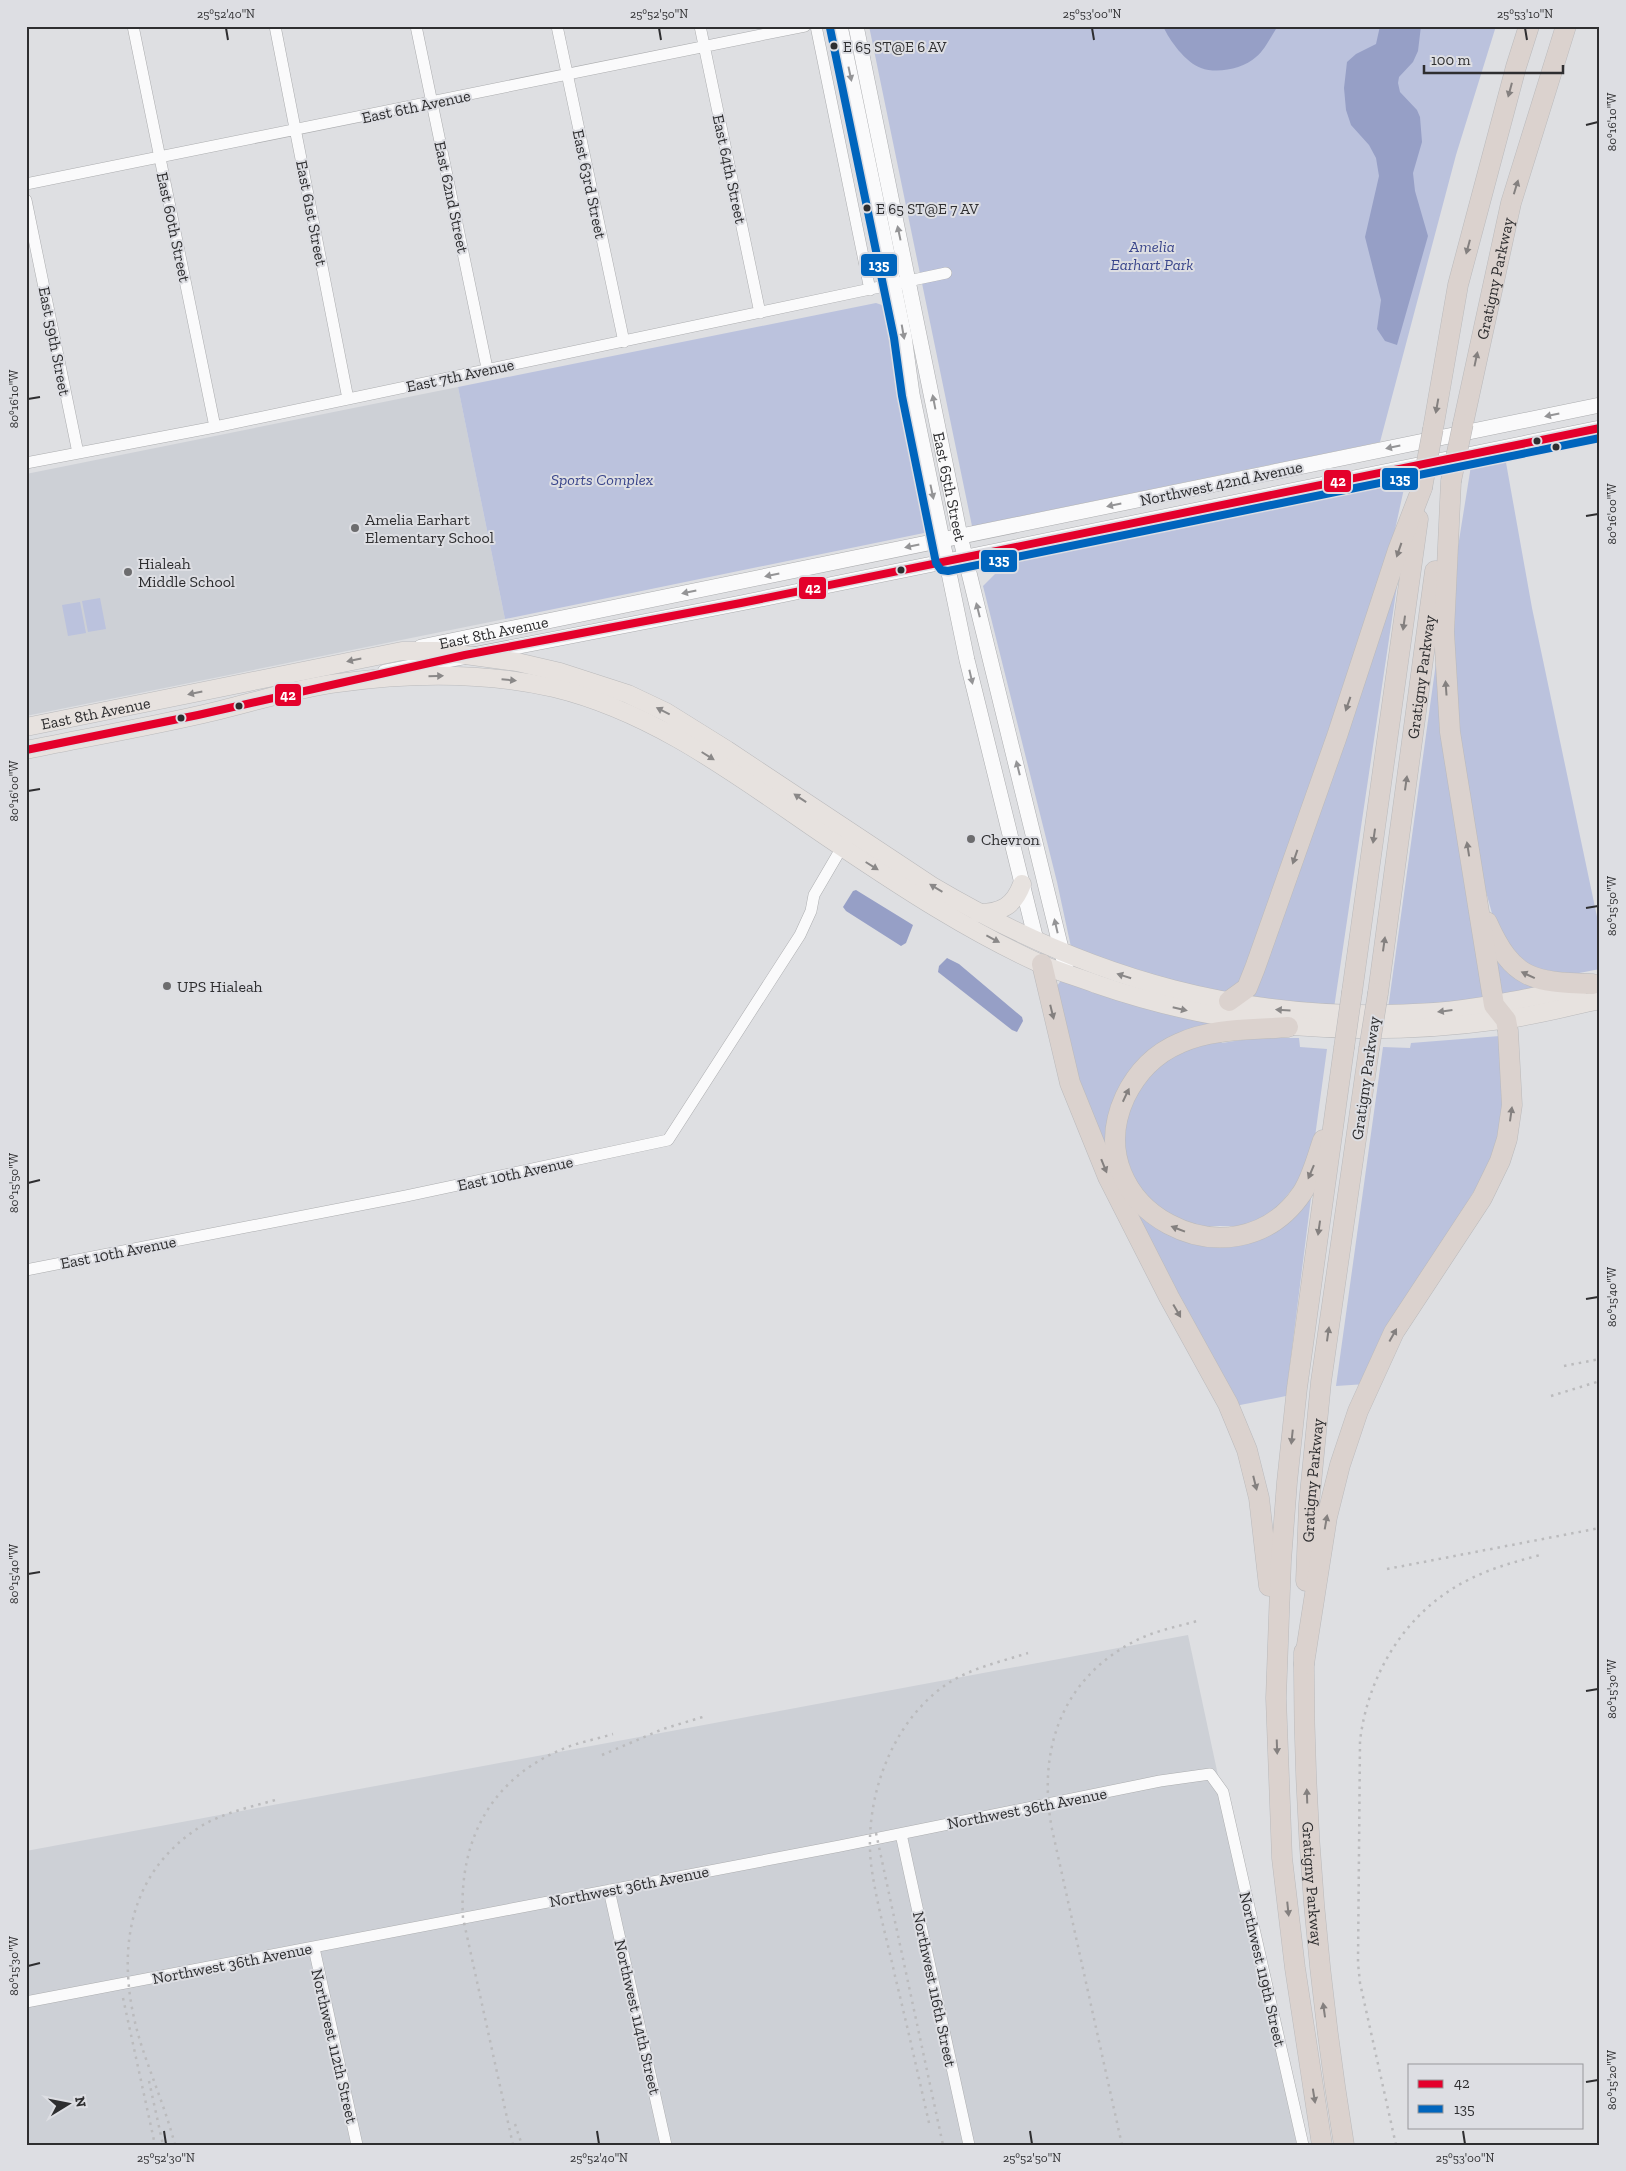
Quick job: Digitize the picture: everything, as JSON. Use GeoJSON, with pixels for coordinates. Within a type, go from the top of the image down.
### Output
{"type":"FeatureCollection","features":[{"type":"Feature","properties":{"kind":"highway","name":"Gratigny Parkway"},"geometry":{"type":"LineString","coordinates":[[1322,2145],[1295,1968],[1282,1858],[1276,1698],[1276,1628],[1297,1388],[1422,488],[1434,429],[1458,285],[1516,67],[1529,26]]}},
{"type":"Feature","properties":{"kind":"highway","name":"Gratigny Parkway"},"geometry":{"type":"LineString","coordinates":[[1344,2145],[1320,1984],[1310,1870],[1305,1758],[1304,1664],[1308,1622],[1309,1504],[1321,1382],[1378,993],[1436,561],[1451,481],[1511,203],[1566,26]]}},
{"type":"Feature","properties":{"kind":"highway"},"geometry":{"type":"LineString","coordinates":[[1308,1622],[1327,1517],[1340,1465],[1371,1378],[1394,1332],[1477,1206],[1500,1161],[1507,1139],[1512,1105],[1512,1076],[1476,897],[1450,732],[1444,632],[1451,481]]}},
{"type":"Feature","properties":{"kind":"highway"},"geometry":{"type":"LineString","coordinates":[[1229,1002],[1247,988],[1256,968],[1337,736],[1398,550],[1422,488]]}},
{"type":"Feature","properties":{"kind":"highway"},"geometry":{"type":"LineString","coordinates":[[1476,897],[1497,944],[1508,961],[1521,972],[1539,980],[1597,989]]}},
{"type":"Feature","properties":{"kind":"highway"},"geometry":{"type":"LineString","coordinates":[[1042,964],[1070,1083],[1108,1177],[1169,1297],[1228,1404],[1247,1450],[1259,1498],[1276,1628]]}},
{"type":"Feature","properties":{"kind":"highway"},"geometry":{"type":"LineString","coordinates":[[1288,1027],[1210,1034],[1182,1042],[1160,1053],[1134,1078],[1122,1104],[1116,1131],[1117,1160],[1128,1186],[1140,1203],[1160,1221],[1179,1231],[1197,1235],[1236,1237],[1259,1229],[1284,1212],[1302,1192],[1338,1093]]}},
{"type":"Feature","properties":{"kind":"main road","name":"East 65th Street"},"geometry":{"type":"LineString","coordinates":[[840,26],[894,284],[912,394],[971,678],[1042,964]]}},
{"type":"Feature","properties":{"kind":"main road","name":"East 65th Street"},"geometry":{"type":"LineString","coordinates":[[856,26],[960,536],[1067,973]]}},
{"type":"Feature","properties":{"kind":"main road","name":"Northwest 42nd Avenue"},"geometry":{"type":"LineString","coordinates":[[960,536],[1600,405]]}},
{"type":"Feature","properties":{"kind":"main road","name":"Northwest 42nd Avenue"},"geometry":{"type":"LineString","coordinates":[[946,561],[1600,428]]}},
{"type":"Feature","properties":{"kind":"main road","name":"East 8th Avenue"},"geometry":{"type":"LineString","coordinates":[[26,727],[960,536]]}},
{"type":"Feature","properties":{"kind":"main road","name":"East 8th Avenue"},"geometry":{"type":"LineString","coordinates":[[26,750],[198,715],[465,655],[741,603],[946,561]]}},
{"type":"Feature","properties":{"kind":"main road"},"geometry":{"type":"LineString","coordinates":[[737,582],[741,603]]}},
{"type":"Feature","properties":{"kind":"main road"},"geometry":{"type":"LineString","coordinates":[[402,650],[436,651],[465,655],[560,672],[628,694],[674,716],[932,886],[978,913],[1062,953],[1141,981],[1229,1002],[1275,1009],[1392,1014],[1500,1012]]}},
{"type":"Feature","properties":{"kind":"main road"},"geometry":{"type":"LineString","coordinates":[[335,683],[460,676],[514,680],[557,689],[601,702],[643,719],[678,738],[728,769],[842,847],[950,915],[1042,964],[1127,994],[1174,1007],[1227,1019],[1288,1027],[1389,1030],[1439,1028],[1597,989]]}},
{"type":"Feature","properties":{"kind":"main road"},"geometry":{"type":"LineString","coordinates":[[271,677],[274,697]]}},
{"type":"Feature","properties":{"kind":"main road"},"geometry":{"type":"LineString","coordinates":[[67,719],[72,741]]}},
{"type":"Feature","properties":{"kind":"main road"},"geometry":{"type":"LineString","coordinates":[[978,913],[996,912],[1009,906],[1018,896],[1022,884]]}},
{"type":"Feature","properties":{"kind":"street","name":"East 60th Street"},"geometry":{"type":"LineString","coordinates":[[133,26],[215,427]]}},
{"type":"Feature","properties":{"kind":"street","name":"East 61st Street"},"geometry":{"type":"LineString","coordinates":[[274,26],[348,399]]}},
{"type":"Feature","properties":{"kind":"street","name":"East 62nd Street"},"geometry":{"type":"LineString","coordinates":[[416,26],[487,368]]}},
{"type":"Feature","properties":{"kind":"street","name":"East 63rd Street"},"geometry":{"type":"LineString","coordinates":[[557,26],[624,342]]}},
{"type":"Feature","properties":{"kind":"street","name":"East 64th Street"},"geometry":{"type":"LineString","coordinates":[[700,26],[760,313]]}},
{"type":"Feature","properties":{"kind":"street","name":"East 6th Avenue"},"geometry":{"type":"LineString","coordinates":[[26,184],[805,26]]}},
{"type":"Feature","properties":{"kind":"street"},"geometry":{"type":"LineString","coordinates":[[816,26],[870,290]]}},
{"type":"Feature","properties":{"kind":"street","name":"East 59th Street"},"geometry":{"type":"LineString","coordinates":[[26,200],[78,453]]}},
{"type":"Feature","properties":{"kind":"street","name":"East 7th Avenue"},"geometry":{"type":"LineString","coordinates":[[26,463],[215,427],[487,368],[624,342],[946,273]]}},
{"type":"Feature","properties":{"kind":"street","name":"East 10th Avenue"},"geometry":{"type":"LineString","coordinates":[[26,1270],[406,1196],[668,1140],[800,935],[811,912],[814,895],[851,832]]}},
{"type":"Feature","properties":{"kind":"street","name":"Northwest 36th Avenue"},"geometry":{"type":"LineString","coordinates":[[26,2002],[900,1834],[1160,1781],[1210,1774],[1223,1792]]}},
{"type":"Feature","properties":{"kind":"street","name":"Northwest 119th Street"},"geometry":{"type":"LineString","coordinates":[[1223,1792],[1303,2145]]}},
{"type":"Feature","properties":{"kind":"street","name":"Northwest 116th Street"},"geometry":{"type":"LineString","coordinates":[[900,1834],[969,2145]]}},
{"type":"Feature","properties":{"kind":"street","name":"Northwest 114th Street"},"geometry":{"type":"LineString","coordinates":[[609,1890],[666,2145]]}},
{"type":"Feature","properties":{"kind":"street","name":"Northwest 112th Street"},"geometry":{"type":"LineString","coordinates":[[314,1948],[357,2145]]}},
{"type":"Feature","properties":{"kind":"shaded area"},"geometry":{"type":"Polygon","coordinates":[[[1163,26],[1278,26],[1262,51],[1251,61],[1230,69],[1207,70],[1195,65],[1184,56],[1169,38],[1163,26]]]}},
{"type":"Feature","properties":{"kind":"shaded area"},"geometry":{"type":"Polygon","coordinates":[[[1380,26],[1421,26],[1418,51],[1413,62],[1399,77],[1398,83],[1400,92],[1417,110],[1420,117],[1422,142],[1413,173],[1415,191],[1428,236],[1397,345],[1385,341],[1377,329],[1381,300],[1365,237],[1379,176],[1376,158],[1369,145],[1351,125],[1346,110],[1344,88],[1347,62],[1356,54],[1376,44],[1380,26]]]}},
{"type":"Feature","properties":{"kind":"shaded area"},"geometry":{"type":"Polygon","coordinates":[[[458,387],[505,619],[26,716],[26,474],[458,387]]]}},
{"type":"Feature","properties":{"kind":"shaded area"},"geometry":{"type":"Polygon","coordinates":[[[856,890],[913,925],[906,943],[901,946],[846,911],[843,907],[853,891],[856,890]]]}},
{"type":"Feature","properties":{"kind":"shaded area"},"geometry":{"type":"Polygon","coordinates":[[[947,958],[959,964],[1022,1017],[1023,1021],[1017,1032],[938,972],[939,966],[947,958]]]}},
{"type":"Feature","properties":{"kind":"shaded area"},"geometry":{"type":"Polygon","coordinates":[[[1188,1635],[1297,2145],[26,2145],[26,1851],[1188,1635]]]}},
{"type":"Feature","properties":{"kind":"green space","name":"Amelia Earhart Park"},"geometry":{"type":"Polygon","coordinates":[[[869,26],[1496,26],[1456,155],[1380,442],[972,526],[869,26]]]}},
{"type":"Feature","properties":{"kind":"green space","name":"Sports Complex"},"geometry":{"type":"Polygon","coordinates":[[[876,303],[882,305],[886,310],[929,524],[924,533],[505,619],[458,387],[876,303]]]}},
{"type":"Feature","properties":{"kind":"green space"},"geometry":{"type":"Polygon","coordinates":[[[1505,457],[1532,608],[1600,931],[1600,969],[1574,974],[1526,968],[1498,935],[1476,856],[1458,730],[1451,644],[1456,559],[1471,464],[1505,457]]]}},
{"type":"Feature","properties":{"kind":"green space"},"geometry":{"type":"Polygon","coordinates":[[[1405,484],[1387,566],[1251,971],[1227,995],[1169,983],[1071,947],[1057,882],[983,586],[1008,561],[1370,487],[1405,484]]]}},
{"type":"Feature","properties":{"kind":"green space"},"geometry":{"type":"Polygon","coordinates":[[[1399,572],[1334,1008],[1249,997],[1399,572]]]}},
{"type":"Feature","properties":{"kind":"green space"},"geometry":{"type":"Polygon","coordinates":[[[100,598],[106,629],[88,632],[82,601],[100,598]]]}},
{"type":"Feature","properties":{"kind":"green space"},"geometry":{"type":"Polygon","coordinates":[[[80,602],[86,633],[68,636],[62,605],[80,602]]]}},
{"type":"Feature","properties":{"kind":"green space"},"geometry":{"type":"Polygon","coordinates":[[[1439,641],[1485,998],[1388,1009],[1439,641]]]}},
{"type":"Feature","properties":{"kind":"green space"},"geometry":{"type":"Polygon","coordinates":[[[1494,953],[1544,986],[1503,997],[1494,953]]]}},
{"type":"Feature","properties":{"kind":"green space"},"geometry":{"type":"Polygon","coordinates":[[[1062,979],[1233,1024],[1150,1056],[1111,1157],[1084,1102],[1057,986],[1062,979]]]}},
{"type":"Feature","properties":{"kind":"green space"},"geometry":{"type":"Polygon","coordinates":[[[1500,1036],[1505,1086],[1498,1139],[1485,1173],[1442,1244],[1366,1384],[1336,1386],[1383,1047],[1410,1048],[1411,1043],[1500,1036]]]}},
{"type":"Feature","properties":{"kind":"green space"},"geometry":{"type":"Polygon","coordinates":[[[1217,1037],[1222,1043],[1254,1038],[1299,1038],[1300,1047],[1327,1049],[1314,1144],[1303,1176],[1274,1211],[1246,1226],[1187,1226],[1163,1214],[1136,1182],[1122,1146],[1131,1097],[1165,1057],[1217,1037]]]}},
{"type":"Feature","properties":{"kind":"green space"},"geometry":{"type":"Polygon","coordinates":[[[1311,1198],[1286,1396],[1235,1406],[1129,1204],[1147,1220],[1177,1238],[1194,1244],[1221,1245],[1311,1198]]]}},
{"type":"Feature","properties":{"kind":"railway"},"geometry":{"type":"LineString","coordinates":[[1564,1366],[1600,1359]]}},
{"type":"Feature","properties":{"kind":"railway"},"geometry":{"type":"LineString","coordinates":[[1551,1396],[1600,1381]]}},
{"type":"Feature","properties":{"kind":"railway"},"geometry":{"type":"LineString","coordinates":[[1387,1569],[1600,1528]]}},
{"type":"Feature","properties":{"kind":"railway"},"geometry":{"type":"LineString","coordinates":[[1396,2145],[1360,1983],[1358,1963],[1360,1741],[1364,1716],[1381,1669],[1394,1647],[1426,1609],[1446,1593],[1468,1580],[1485,1572],[1540,1555]]}},
{"type":"Feature","properties":{"kind":"railway"},"geometry":{"type":"LineString","coordinates":[[1122,2145],[1052,1829],[1048,1800],[1048,1772],[1052,1745],[1060,1720],[1072,1697],[1089,1675],[1110,1657],[1135,1641],[1157,1632],[1197,1621]]}},
{"type":"Feature","properties":{"kind":"railway"},"geometry":{"type":"LineString","coordinates":[[929,2123],[873,1878],[870,1839],[877,1789],[885,1764],[896,1741],[927,1700],[956,1678],[1028,1653]]}},
{"type":"Feature","properties":{"kind":"railway"},"geometry":{"type":"LineString","coordinates":[[602,1755],[663,1729],[706,1716]]}},
{"type":"Feature","properties":{"kind":"railway"},"geometry":{"type":"LineString","coordinates":[[513,2145],[463,1918],[463,1888],[467,1861],[475,1835],[486,1812],[502,1791],[522,1772],[545,1757],[573,1745],[613,1734]]}},
{"type":"Feature","properties":{"kind":"railway"},"geometry":{"type":"LineString","coordinates":[[175,2145],[141,2044],[133,2013],[128,1982],[128,1951],[132,1922],[141,1894],[156,1868],[176,1845],[212,1820],[279,1799]]}},
{"type":"Feature","properties":{"kind":"railway"},"geometry":{"type":"LineString","coordinates":[[876,1833],[943,2145]]}},
{"type":"Feature","properties":{"kind":"railway"},"geometry":{"type":"LineString","coordinates":[[123,1998],[155,2145]]}},
{"type":"Feature","properties":{"kind":"railway"},"geometry":{"type":"LineString","coordinates":[[149,2081],[163,2145]]}},
{"type":"Feature","properties":{"kind":"railway"},"geometry":{"type":"LineString","coordinates":[[515,2124],[522,2145]]}},
{"type":"Feature","properties":{"kind":"transit line","name":"135"},"geometry":{"type":"LineString","coordinates":[[830,28],[894,338],[902,396],[936,563],[941,570],[948,571],[1600,438]]}},
{"type":"Feature","properties":{"kind":"transit line","name":"42"},"geometry":{"type":"LineString","coordinates":[[26,750],[198,715],[465,655],[741,603],[1600,428]]}},
{"type":"Feature","properties":{"kind":"place","name":"E 65 ST@E 6 AV"},"geometry":{"type":"Point","coordinates":[834,46]}},
{"type":"Feature","properties":{"kind":"place","name":"E 65 ST@E 7 AV"},"geometry":{"type":"Point","coordinates":[867,208]}},
{"type":"Feature","properties":{"kind":"place","name":"Amelia Earhart Elementary School"},"geometry":{"type":"Point","coordinates":[355,528]}},
{"type":"Feature","properties":{"kind":"place","name":"Hialeah Middle School"},"geometry":{"type":"Point","coordinates":[128,572]}},
{"type":"Feature","properties":{"kind":"place","name":"Chevron"},"geometry":{"type":"Point","coordinates":[971,839]}},
{"type":"Feature","properties":{"kind":"place","name":"UPS Hialeah"},"geometry":{"type":"Point","coordinates":[167,986]}}]}
